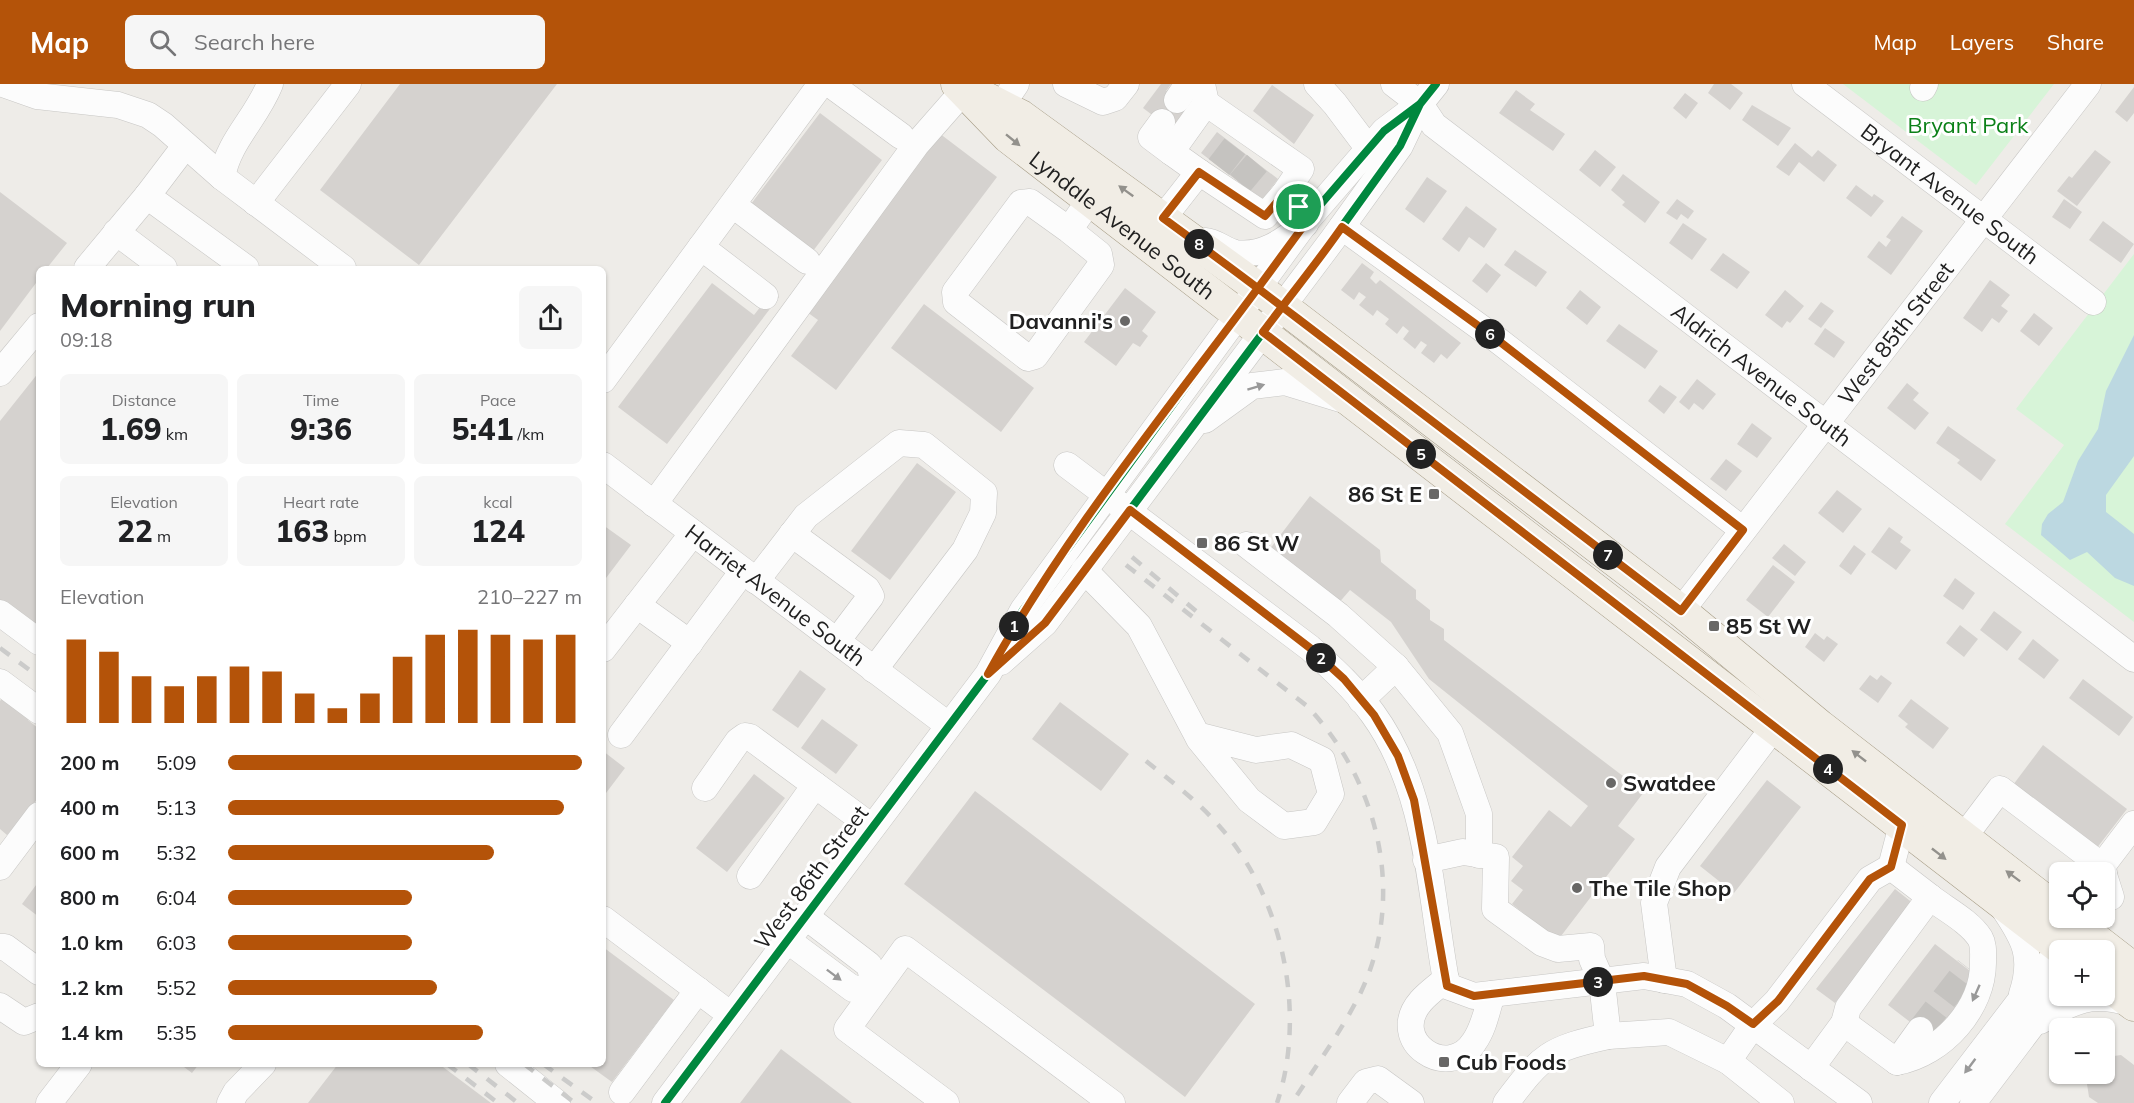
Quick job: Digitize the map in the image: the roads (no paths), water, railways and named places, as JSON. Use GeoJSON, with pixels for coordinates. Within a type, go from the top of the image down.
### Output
{"type":"FeatureCollection","features":[{"type":"Feature","properties":{"kind":"main road","name":"Lyndale Avenue South"},"geometry":{"type":"LineString","coordinates":[[961,87],[1009,95],[1021,116],[1258,288],[1681,611],[1820,726],[2049,904]]}},
{"type":"Feature","properties":{"kind":"main road","name":"Lyndale Avenue South"},"geometry":{"type":"LineString","coordinates":[[961,87],[1008,137],[1997,899],[2134,969]]}},
{"type":"Feature","properties":{"kind":"main road"},"geometry":{"type":"LineString","coordinates":[[2115,990],[2134,1004]]}},
{"type":"Feature","properties":{"kind":"street"},"geometry":{"type":"LineString","coordinates":[[3,84],[37,96],[118,105],[163,125],[184,146],[222,177],[339,266]]}},
{"type":"Feature","properties":{"kind":"street"},"geometry":{"type":"LineString","coordinates":[[222,177],[226,157],[262,105],[270,84]]}},
{"type":"Feature","properties":{"kind":"street"},"geometry":{"type":"LineString","coordinates":[[256,203],[348,84]]}},
{"type":"Feature","properties":{"kind":"street"},"geometry":{"type":"LineString","coordinates":[[606,376],[820,84]]}},
{"type":"Feature","properties":{"kind":"street"},"geometry":{"type":"LineString","coordinates":[[830,84],[901,136]]}},
{"type":"Feature","properties":{"kind":"street"},"geometry":{"type":"LineString","coordinates":[[1066,84],[1103,102],[1115,98],[1126,84]]}},
{"type":"Feature","properties":{"kind":"street"},"geometry":{"type":"LineString","coordinates":[[1317,84],[1368,148]]}},
{"type":"Feature","properties":{"kind":"street","name":"Aldrich Avenue South"},"geometry":{"type":"LineString","coordinates":[[1394,84],[1420,104],[1434,125],[2134,659]]}},
{"type":"Feature","properties":{"kind":"street","name":"West 86th Street"},"geometry":{"type":"LineString","coordinates":[[664,1103],[988,674],[1023,610],[1106,494],[1251,323],[1282,306],[1400,146],[1420,104],[1436,84]]}},
{"type":"Feature","properties":{"kind":"street","name":"Bryant Avenue South"},"geometry":{"type":"LineString","coordinates":[[1805,84],[2093,303]]}},
{"type":"Feature","properties":{"kind":"street","name":"West 85th Street"},"geometry":{"type":"LineString","coordinates":[[1681,611],[2088,84]]}},
{"type":"Feature","properties":{"kind":"street"},"geometry":{"type":"LineString","coordinates":[[654,504],[916,145],[961,87]]}},
{"type":"Feature","properties":{"kind":"street"},"geometry":{"type":"LineString","coordinates":[[1162,122],[1151,137],[1171,152],[1210,172],[1236,189],[1265,216],[1301,169],[1264,155],[1241,138],[1204,94],[1171,152]]}},
{"type":"Feature","properties":{"kind":"street","name":"West 86th Street"},"geometry":{"type":"LineString","coordinates":[[988,674],[1045,623],[1190,429],[1251,323],[1258,288],[1305,224],[1383,131],[1420,104]]}},
{"type":"Feature","properties":{"kind":"street"},"geometry":{"type":"LineString","coordinates":[[90,266],[147,196],[184,146]]}},
{"type":"Feature","properties":{"kind":"street"},"geometry":{"type":"LineString","coordinates":[[1163,218],[1210,172]]}},
{"type":"Feature","properties":{"kind":"street"},"geometry":{"type":"LineString","coordinates":[[1193,240],[1215,242],[1235,253],[1260,252],[1280,243],[1305,224],[1301,210],[1284,194]]}},
{"type":"Feature","properties":{"kind":"street"},"geometry":{"type":"LineString","coordinates":[[147,196],[243,266]]}},
{"type":"Feature","properties":{"kind":"street"},"geometry":{"type":"LineString","coordinates":[[1069,230],[1090,200]]}},
{"type":"Feature","properties":{"kind":"street"},"geometry":{"type":"LineString","coordinates":[[1030,202],[1069,230],[1099,254],[1101,265],[1035,356],[1028,358],[956,302],[955,292],[1021,203],[1030,202]]}},
{"type":"Feature","properties":{"kind":"street"},"geometry":{"type":"LineString","coordinates":[[733,204],[807,261]]}},
{"type":"Feature","properties":{"kind":"street"},"geometry":{"type":"LineString","coordinates":[[1342,227],[1495,338],[1743,530]]}},
{"type":"Feature","properties":{"kind":"street"},"geometry":{"type":"LineString","coordinates":[[116,232],[161,266]]}},
{"type":"Feature","properties":{"kind":"street"},"geometry":{"type":"LineString","coordinates":[[701,247],[765,296]]}},
{"type":"Feature","properties":{"kind":"street"},"geometry":{"type":"LineString","coordinates":[[0,373],[36,330]]}},
{"type":"Feature","properties":{"kind":"street"},"geometry":{"type":"LineString","coordinates":[[1190,429],[1252,386],[1285,382],[1354,403]]}},
{"type":"Feature","properties":{"kind":"street"},"geometry":{"type":"LineString","coordinates":[[621,735],[690,643],[750,576],[792,534],[806,516],[899,443],[924,445],[984,493],[983,513],[965,550],[874,669]]}},
{"type":"Feature","properties":{"kind":"street"},"geometry":{"type":"LineString","coordinates":[[1067,465],[1130,510],[1310,648],[1344,679],[1374,715],[1398,756],[1414,800],[1446,983]]}},
{"type":"Feature","properties":{"kind":"street","name":"Harriet Avenue South"},"geometry":{"type":"LineString","coordinates":[[606,467],[948,725]]}},
{"type":"Feature","properties":{"kind":"street"},"geometry":{"type":"LineString","coordinates":[[606,645],[693,533]]}},
{"type":"Feature","properties":{"kind":"street"},"geometry":{"type":"LineString","coordinates":[[792,534],[867,590],[871,596],[837,641]]}},
{"type":"Feature","properties":{"kind":"street"},"geometry":{"type":"LineString","coordinates":[[1246,545],[1338,615],[1396,668],[1450,733],[1479,814],[1479,855]]}},
{"type":"Feature","properties":{"kind":"street"},"geometry":{"type":"LineString","coordinates":[[1084,570],[1139,626],[1197,735],[1249,800],[1284,826],[1314,822],[1332,794],[1322,760],[1291,745],[1256,750],[1197,735]]}},
{"type":"Feature","properties":{"kind":"street"},"geometry":{"type":"LineString","coordinates":[[637,605],[690,643]]}},
{"type":"Feature","properties":{"kind":"street"},"geometry":{"type":"LineString","coordinates":[[0,613],[36,640]]}},
{"type":"Feature","properties":{"kind":"street"},"geometry":{"type":"LineString","coordinates":[[1361,700],[1396,668]]}},
{"type":"Feature","properties":{"kind":"street"},"geometry":{"type":"LineString","coordinates":[[0,682],[36,709]]}},
{"type":"Feature","properties":{"kind":"street"},"geometry":{"type":"LineString","coordinates":[[1664,980],[1654,903],[1668,867],[1774,727]]}},
{"type":"Feature","properties":{"kind":"street"},"geometry":{"type":"LineString","coordinates":[[705,788],[738,741],[745,736],[872,826]]}},
{"type":"Feature","properties":{"kind":"street"},"geometry":{"type":"LineString","coordinates":[[750,876],[815,785]]}},
{"type":"Feature","properties":{"kind":"street"},"geometry":{"type":"LineString","coordinates":[[1963,838],[2000,789],[2086,862]]}},
{"type":"Feature","properties":{"kind":"street"},"geometry":{"type":"LineString","coordinates":[[0,867],[36,819]]}},
{"type":"Feature","properties":{"kind":"street"},"geometry":{"type":"LineString","coordinates":[[2114,862],[2134,824]]}},
{"type":"Feature","properties":{"kind":"street"},"geometry":{"type":"LineString","coordinates":[[1728,1061],[1753,1024],[1778,1001],[1870,879],[1891,867],[1902,825]]}},
{"type":"Feature","properties":{"kind":"street"},"geometry":{"type":"LineString","coordinates":[[1426,861],[1463,852],[1496,857],[1495,909],[1542,943],[1558,949],[1590,946],[1592,959],[1602,982],[1608,1036]]}},
{"type":"Feature","properties":{"kind":"street"},"geometry":{"type":"LineString","coordinates":[[1844,1023],[1897,1062],[1911,1060],[1930,1050],[1955,1028],[1968,1010],[1980,986],[1983,948],[1980,939],[1970,927],[1891,867]]}},
{"type":"Feature","properties":{"kind":"street"},"geometry":{"type":"LineString","coordinates":[[1812,1068],[1844,1023],[1848,1008],[1930,897]]}},
{"type":"Feature","properties":{"kind":"street"},"geometry":{"type":"LineString","coordinates":[[1997,899],[2017,928],[2027,954],[2027,977],[2019,1002]]}},
{"type":"Feature","properties":{"kind":"street"},"geometry":{"type":"LineString","coordinates":[[805,916],[869,965],[876,988]]}},
{"type":"Feature","properties":{"kind":"street"},"geometry":{"type":"LineString","coordinates":[[606,921],[730,1015]]}},
{"type":"Feature","properties":{"kind":"street"},"geometry":{"type":"LineString","coordinates":[[787,940],[853,989],[876,988]]}},
{"type":"Feature","properties":{"kind":"street"},"geometry":{"type":"LineString","coordinates":[[0,947],[5,947],[36,970]]}},
{"type":"Feature","properties":{"kind":"street"},"geometry":{"type":"LineString","coordinates":[[1968,968],[1983,948]]}},
{"type":"Feature","properties":{"kind":"street"},"geometry":{"type":"LineString","coordinates":[[946,1103],[847,1029],[905,949],[1112,1103]]}},
{"type":"Feature","properties":{"kind":"street"},"geometry":{"type":"LineString","coordinates":[[1942,1103],[2049,964]]}},
{"type":"Feature","properties":{"kind":"street"},"geometry":{"type":"LineString","coordinates":[[1446,983],[1474,996],[1644,976],[1687,984],[1727,1006],[1859,1103]]}},
{"type":"Feature","properties":{"kind":"street"},"geometry":{"type":"LineString","coordinates":[[1446,983],[1420,1002],[1410,1024],[1416,1044],[1423,1053],[1438,1058],[1457,1056],[1474,1044],[1485,1019],[1492,994]]}},
{"type":"Feature","properties":{"kind":"street"},"geometry":{"type":"LineString","coordinates":[[622,1092],[698,990]]}},
{"type":"Feature","properties":{"kind":"street"},"geometry":{"type":"LineString","coordinates":[[2030,1027],[2061,1007],[2083,999],[2112,997],[2134,1004]]}},
{"type":"Feature","properties":{"kind":"street"},"geometry":{"type":"LineString","coordinates":[[1973,1103],[2049,1002]]}},
{"type":"Feature","properties":{"kind":"street"},"geometry":{"type":"LineString","coordinates":[[0,1006],[24,1022],[36,1017]]}},
{"type":"Feature","properties":{"kind":"street"},"geometry":{"type":"LineString","coordinates":[[1897,1062],[1920,1030]]}},
{"type":"Feature","properties":{"kind":"street"},"geometry":{"type":"LineString","coordinates":[[1506,1103],[1533,1066],[1565,1046],[1608,1036],[1669,1032],[1728,1061],[1781,1103]]}},
{"type":"Feature","properties":{"kind":"street"},"geometry":{"type":"LineString","coordinates":[[49,1103],[77,1067]]}},
{"type":"Feature","properties":{"kind":"street"},"geometry":{"type":"LineString","coordinates":[[230,1103],[236,1092],[260,1067]]}},
{"type":"Feature","properties":{"kind":"street"},"geometry":{"type":"LineString","coordinates":[[512,1067],[557,1103]]}},
{"type":"Feature","properties":{"kind":"street"},"geometry":{"type":"LineString","coordinates":[[1350,1103],[1366,1082],[1378,1079],[1411,1103]]}},
{"type":"Feature","properties":{"kind":"water"},"geometry":{"type":"Polygon","coordinates":[[[2134,335],[2134,456],[2106,495],[2106,512],[2134,534],[2134,586],[2115,578],[2087,552],[2070,560],[2041,535],[2042,524],[2048,514],[2063,502],[2078,461],[2098,429],[2106,391],[2134,335]]]}},
{"type":"Feature","properties":{"kind":"tunnel"},"geometry":{"type":"LineString","coordinates":[[1219,167],[1235,146]]}},
{"type":"Feature","properties":{"kind":"tunnel"},"geometry":{"type":"LineString","coordinates":[[1240,183],[1257,163]]}},
{"type":"Feature","properties":{"kind":"tunnel"},"geometry":{"type":"LineString","coordinates":[[1920,1030],[1968,968]]}},
{"type":"Feature","properties":{"kind":"railway"},"geometry":{"type":"LineString","coordinates":[[1132,557],[1196,611]]}},
{"type":"Feature","properties":{"kind":"railway"},"geometry":{"type":"LineString","coordinates":[[1126,565],[1307,706],[1332,736],[1352,769],[1368,805],[1378,842],[1383,880],[1382,919],[1374,957],[1353,1008],[1292,1103]]}},
{"type":"Feature","properties":{"kind":"railway"},"geometry":{"type":"LineString","coordinates":[[0,648],[36,675]]}},
{"type":"Feature","properties":{"kind":"railway"},"geometry":{"type":"LineString","coordinates":[[1146,761],[1194,801],[1221,828],[1242,856],[1260,888],[1274,922],[1284,958],[1289,995],[1290,1032],[1286,1069],[1277,1103]]}},
{"type":"Feature","properties":{"kind":"railway"},"geometry":{"type":"LineString","coordinates":[[451,1067],[498,1103]]}},
{"type":"Feature","properties":{"kind":"railway"},"geometry":{"type":"LineString","coordinates":[[472,1067],[518,1103]]}},
{"type":"Feature","properties":{"kind":"railway"},"geometry":{"type":"LineString","coordinates":[[528,1067],[575,1103]]}},
{"type":"Feature","properties":{"kind":"railway"},"geometry":{"type":"LineString","coordinates":[[547,1067],[597,1103]]}},
{"type":"Feature","properties":{"kind":"place","name":"Davanni's"},"geometry":{"type":"Point","coordinates":[1125,321]}},
{"type":"Feature","properties":{"kind":"place","name":"86 St E"},"geometry":{"type":"Point","coordinates":[1434,494]}},
{"type":"Feature","properties":{"kind":"place","name":"86 St W"},"geometry":{"type":"Point","coordinates":[1202,543]}},
{"type":"Feature","properties":{"kind":"place","name":"85 St W"},"geometry":{"type":"Point","coordinates":[1714,626]}},
{"type":"Feature","properties":{"kind":"place","name":"Swatdee"},"geometry":{"type":"Point","coordinates":[1611,783]}},
{"type":"Feature","properties":{"kind":"place","name":"The Tile Shop"},"geometry":{"type":"Point","coordinates":[1577,888]}},
{"type":"Feature","properties":{"kind":"place","name":"Cub Foods"},"geometry":{"type":"Point","coordinates":[1444,1062]}},
{"type":"Feature","properties":{"kind":"park label","name":"Bryant Park"},"geometry":{"type":"Point","coordinates":[1968,125]}}]}
